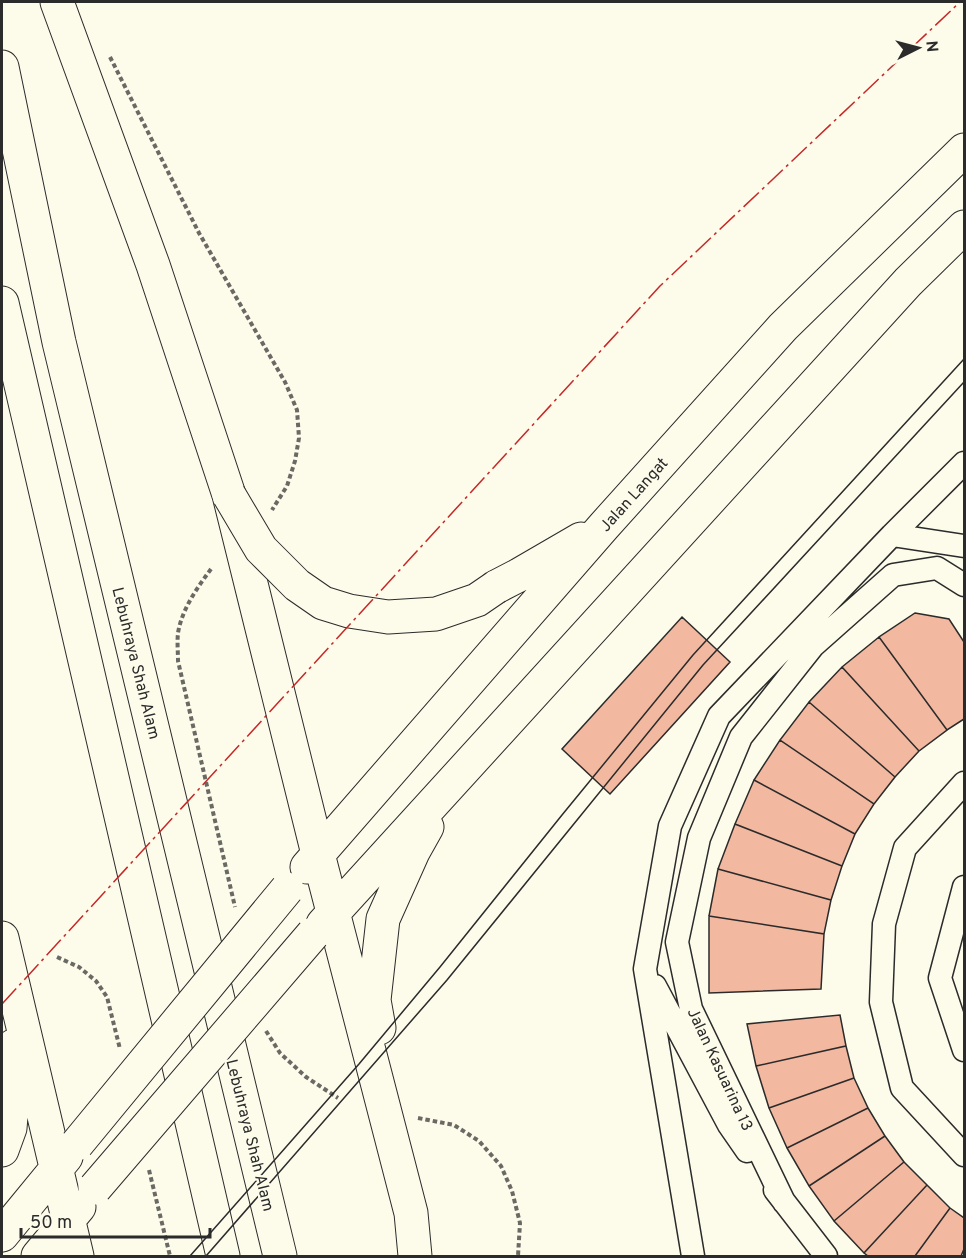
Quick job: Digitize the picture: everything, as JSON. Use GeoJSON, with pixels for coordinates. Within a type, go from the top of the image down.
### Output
{"type":"FeatureCollection","features":[{"type":"Feature","properties":{"kind":"highway"},"geometry":{"type":"LineString","coordinates":[[57,2],[153,265],[229,495],[318,854],[323,923],[411,1214]]}},
{"type":"Feature","properties":{"kind":"highway","name":"Lebuhraya Shah Alam"},"geometry":{"type":"LineString","coordinates":[[2,67],[59,342],[280,1257]]}},
{"type":"Feature","properties":{"kind":"highway","name":"Jalan Langat"},"geometry":{"type":"LineString","coordinates":[[2,1235],[287,889],[604,526],[783,327],[964,150]]}},
{"type":"Feature","properties":{"kind":"highway"},"geometry":{"type":"LineString","coordinates":[[38,1257],[68,1218],[323,923],[908,282],[964,227]]}},
{"type":"Feature","properties":{"kind":"highway"},"geometry":{"type":"LineString","coordinates":[[2,303],[223,1257]]}},
{"type":"Feature","properties":{"kind":"highway"},"geometry":{"type":"LineString","coordinates":[[229,495],[261,549],[297,585],[323,603],[348,611],[388,617],[436,614],[477,600],[604,526]]}},
{"type":"Feature","properties":{"kind":"highway"},"geometry":{"type":"LineString","coordinates":[[415,1257],[411,1214],[374,1000],[383,920],[413,852],[451,783]]}},
{"type":"Feature","properties":{"kind":"highway"},"geometry":{"type":"LineString","coordinates":[[4,952],[66,1156],[68,1218],[77,1257]]}},
{"type":"Feature","properties":{"kind":"highway"},"geometry":{"type":"LineString","coordinates":[[2,1150],[10,1128],[15,1070],[4,952]]}},
{"type":"Feature","properties":{"kind":"street"},"geometry":{"type":"LineString","coordinates":[[693,1257],[645,969],[670,826],[718,716],[964,463]]}},
{"type":"Feature","properties":{"kind":"street"},"geometry":{"type":"LineString","coordinates":[[892,535],[964,546]]}},
{"type":"Feature","properties":{"kind":"street","name":"Jalan Kasuarina 13"},"geometry":{"type":"LineString","coordinates":[[784,1202],[691,1009],[677,942],[699,838],[741,736],[813,646],[893,575],[938,568],[964,585]]}},
{"type":"Feature","properties":{"kind":"street"},"geometry":{"type":"LineString","coordinates":[[964,783],[905,848],[884,924],[881,1002],[903,1088],[964,1155]]}},
{"type":"Feature","properties":{"kind":"street"},"geometry":{"type":"LineString","coordinates":[[964,887],[940,978],[964,1050]]}},
{"type":"Feature","properties":{"kind":"street","name":"Jalan Kasuarina 13"},"geometry":{"type":"LineString","coordinates":[[645,969],[729,1125],[826,1257]]}},
{"type":"Feature","properties":{"kind":"path"},"geometry":{"type":"LineString","coordinates":[[106,49],[199,233],[285,382],[297,411],[299,438],[296,461],[287,486],[269,514]]}},
{"type":"Feature","properties":{"kind":"path"},"geometry":{"type":"LineString","coordinates":[[211,569],[184,611],[178,633],[178,661],[236,912]]}},
{"type":"Feature","properties":{"kind":"path"},"geometry":{"type":"LineString","coordinates":[[263,1026],[280,1053],[306,1077],[338,1098]]}},
{"type":"Feature","properties":{"kind":"path"},"geometry":{"type":"LineString","coordinates":[[418,1118],[454,1125],[479,1141],[501,1166],[512,1191],[520,1222],[518,1257]]}},
{"type":"Feature","properties":{"kind":"building"},"geometry":{"type":"Polygon","coordinates":[[[915,613],[949,619],[964,642],[964,719],[947,730],[879,637],[915,613]]]}},
{"type":"Feature","properties":{"kind":"building"},"geometry":{"type":"Polygon","coordinates":[[[682,617],[730,662],[610,794],[562,749],[682,617]]]}},
{"type":"Feature","properties":{"kind":"building"},"geometry":{"type":"Polygon","coordinates":[[[879,637],[947,730],[919,751],[842,667],[879,637]]]}},
{"type":"Feature","properties":{"kind":"building"},"geometry":{"type":"Polygon","coordinates":[[[842,667],[919,751],[895,777],[809,702],[842,667]]]}},
{"type":"Feature","properties":{"kind":"building"},"geometry":{"type":"Polygon","coordinates":[[[809,702],[895,777],[874,804],[780,740],[809,702]]]}},
{"type":"Feature","properties":{"kind":"building"},"geometry":{"type":"Polygon","coordinates":[[[780,740],[874,804],[855,834],[754,780],[780,740]]]}},
{"type":"Feature","properties":{"kind":"building"},"geometry":{"type":"Polygon","coordinates":[[[754,780],[855,834],[842,866],[735,824],[754,780]]]}},
{"type":"Feature","properties":{"kind":"building"},"geometry":{"type":"Polygon","coordinates":[[[735,824],[842,866],[831,900],[718,869],[735,824]]]}},
{"type":"Feature","properties":{"kind":"building"},"geometry":{"type":"Polygon","coordinates":[[[718,869],[831,900],[824,934],[709,916],[718,869]]]}},
{"type":"Feature","properties":{"kind":"building"},"geometry":{"type":"Polygon","coordinates":[[[709,916],[824,934],[821,989],[709,993],[709,916]]]}},
{"type":"Feature","properties":{"kind":"building"},"geometry":{"type":"Polygon","coordinates":[[[840,1015],[846,1046],[756,1066],[747,1024],[840,1015]]]}},
{"type":"Feature","properties":{"kind":"building"},"geometry":{"type":"Polygon","coordinates":[[[846,1046],[854,1078],[769,1108],[756,1066],[846,1046]]]}},
{"type":"Feature","properties":{"kind":"building"},"geometry":{"type":"Polygon","coordinates":[[[854,1078],[868,1108],[787,1148],[769,1108],[854,1078]]]}},
{"type":"Feature","properties":{"kind":"building"},"geometry":{"type":"Polygon","coordinates":[[[868,1108],[885,1136],[809,1186],[787,1148],[868,1108]]]}},
{"type":"Feature","properties":{"kind":"building"},"geometry":{"type":"Polygon","coordinates":[[[885,1136],[904,1162],[834,1221],[809,1186],[885,1136]]]}},
{"type":"Feature","properties":{"kind":"building"},"geometry":{"type":"Polygon","coordinates":[[[904,1162],[927,1185],[864,1253],[834,1221],[904,1162]]]}},
{"type":"Feature","properties":{"kind":"building"},"geometry":{"type":"Polygon","coordinates":[[[927,1185],[950,1208],[915,1256],[868,1256],[864,1253],[927,1185]]]}},
{"type":"Feature","properties":{"kind":"building"},"geometry":{"type":"Polygon","coordinates":[[[950,1208],[964,1218],[964,1249],[961,1256],[915,1256],[950,1208]]]}},
{"type":"Feature","properties":{"kind":"tram line"},"geometry":{"type":"LineString","coordinates":[[190,1256],[359,1064],[693,655],[964,359]]}},
{"type":"Feature","properties":{"kind":"tram line"},"geometry":{"type":"LineString","coordinates":[[206,1256],[447,980],[703,665],[964,382]]}},
{"type":"Feature","properties":{"kind":"power"},"geometry":{"type":"LineString","coordinates":[[2,1004],[660,286],[960,2]]}}]}
